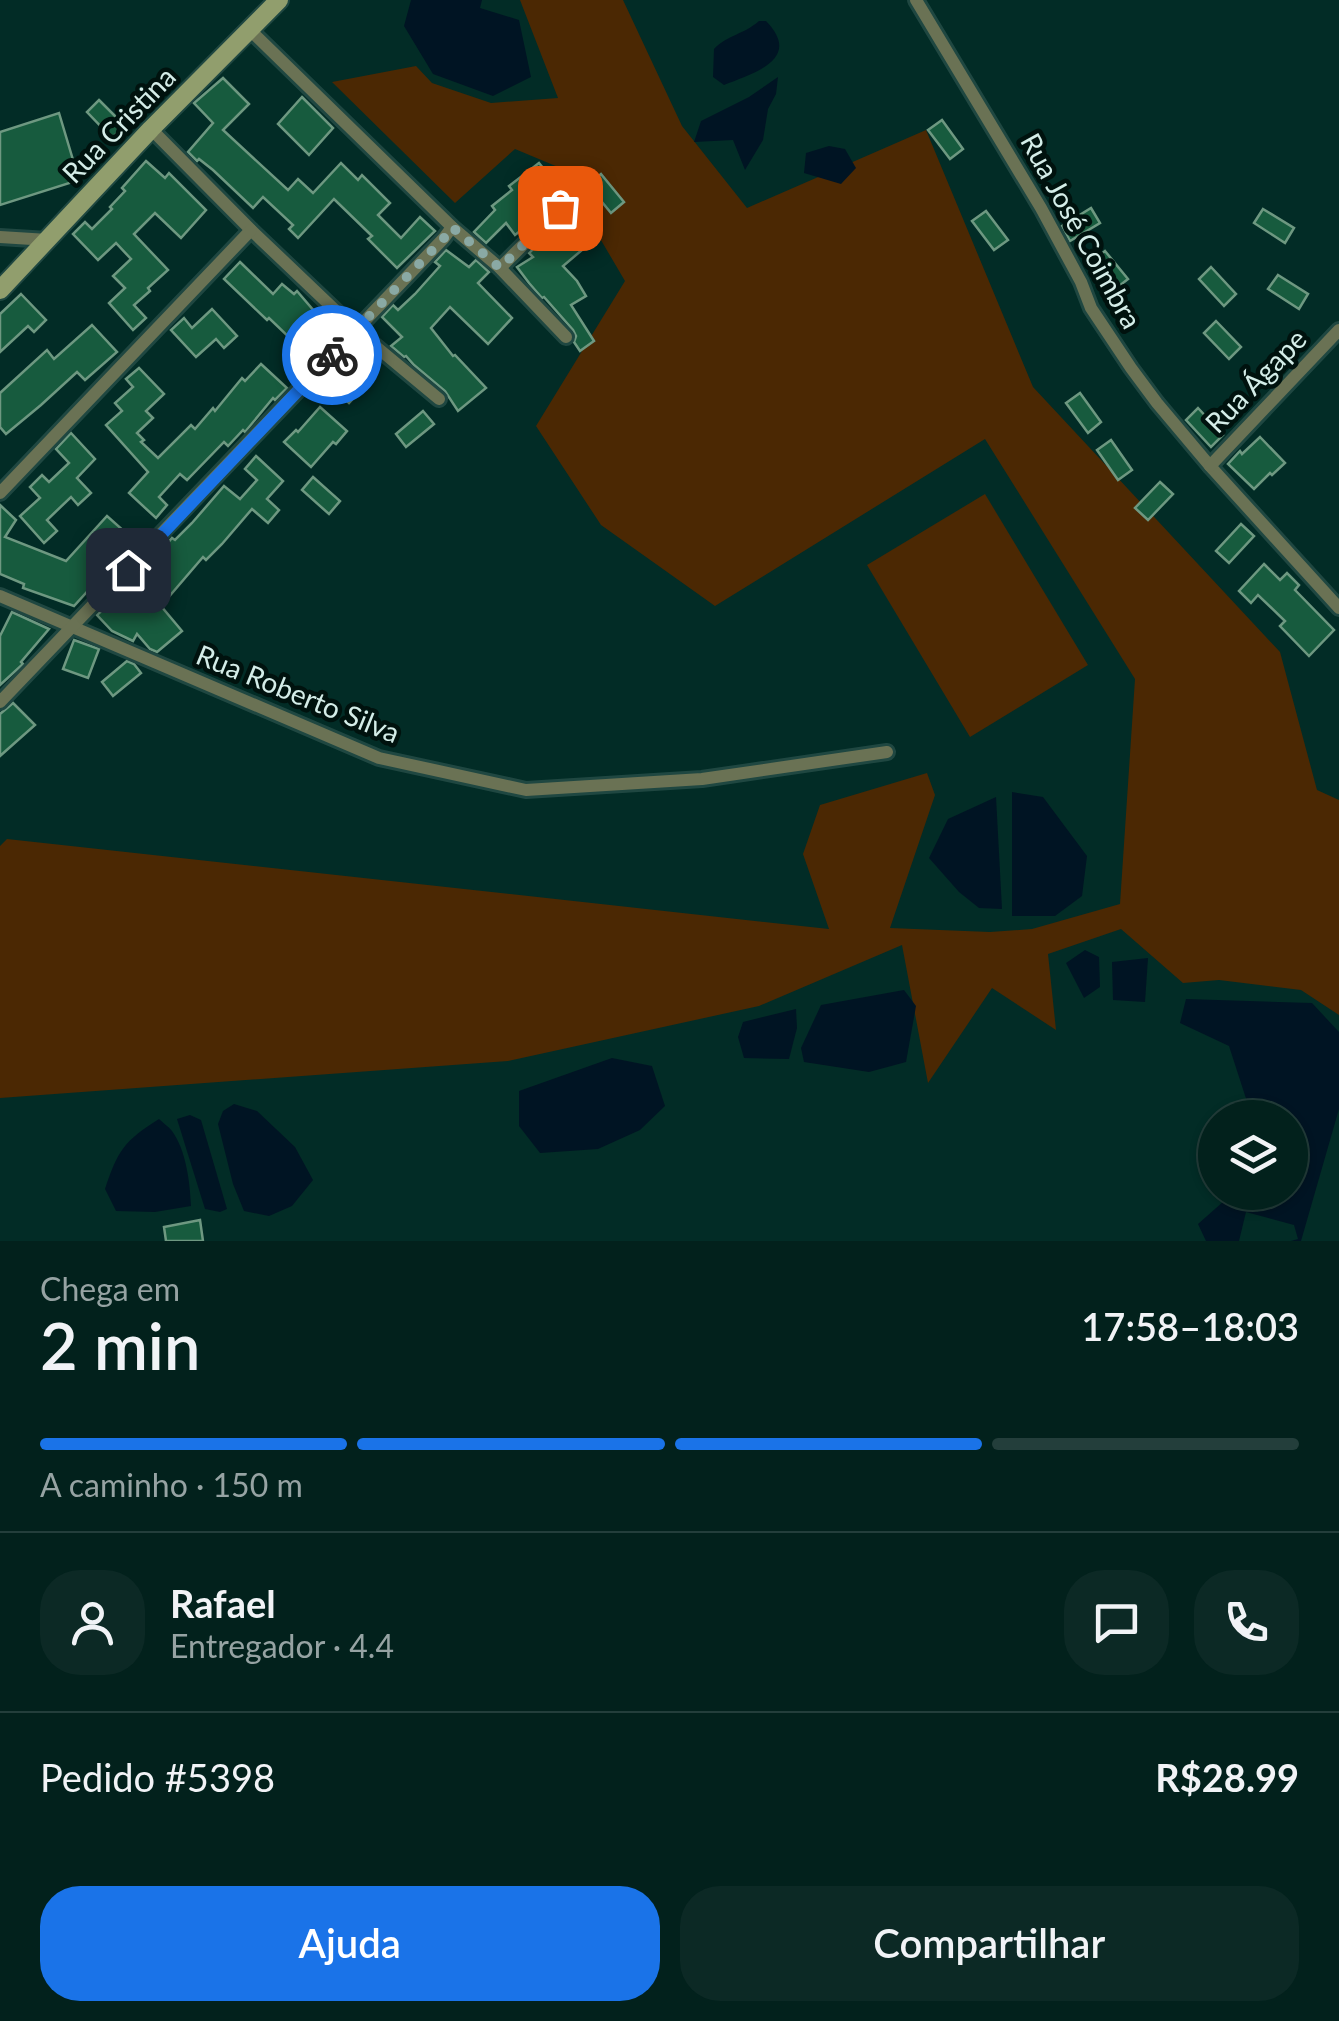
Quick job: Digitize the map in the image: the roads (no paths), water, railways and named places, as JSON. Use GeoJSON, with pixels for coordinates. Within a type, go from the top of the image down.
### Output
{"type":"FeatureCollection","features":[{"type":"Feature","properties":{"kind":"main road","name":"Rua Cristina"},"geometry":{"type":"LineString","coordinates":[[0,290],[278,0]]}},
{"type":"Feature","properties":{"kind":"street","name":"Rua José Coimbra"},"geometry":{"type":"LineString","coordinates":[[916,0],[1041,208],[1091,308],[1156,403],[1339,608]]}},
{"type":"Feature","properties":{"kind":"street"},"geometry":{"type":"LineString","coordinates":[[250,30],[452,227],[500,268],[566,337]]}},
{"type":"Feature","properties":{"kind":"street"},"geometry":{"type":"LineString","coordinates":[[152,129],[356,330],[438,399]]}},
{"type":"Feature","properties":{"kind":"street"},"geometry":{"type":"LineString","coordinates":[[500,268],[560,208]]}},
{"type":"Feature","properties":{"kind":"street"},"geometry":{"type":"LineString","coordinates":[[0,702],[452,227]]}},
{"type":"Feature","properties":{"kind":"street"},"geometry":{"type":"LineString","coordinates":[[0,493],[251,230]]}},
{"type":"Feature","properties":{"kind":"street"},"geometry":{"type":"LineString","coordinates":[[0,237],[48,240]]}},
{"type":"Feature","properties":{"kind":"street","name":"Rua Ágape"},"geometry":{"type":"LineString","coordinates":[[1210,466],[1339,330]]}},
{"type":"Feature","properties":{"kind":"street","name":"Rua Roberto Silva"},"geometry":{"type":"LineString","coordinates":[[0,596],[379,758],[526,790],[702,779],[887,752]]}},
{"type":"Feature","properties":{"kind":"water"},"geometry":{"type":"Polygon","coordinates":[[[411,0],[482,0],[480,8],[519,20],[531,77],[493,96],[433,74],[404,26],[411,0]]]}},
{"type":"Feature","properties":{"kind":"water"},"geometry":{"type":"Polygon","coordinates":[[[759,21],[766,21],[776,34],[777,55],[760,69],[724,85],[713,77],[714,49],[759,21]]]}},
{"type":"Feature","properties":{"kind":"water"},"geometry":{"type":"Polygon","coordinates":[[[778,77],[763,140],[745,170],[733,140],[694,142],[701,121],[778,77]]]}},
{"type":"Feature","properties":{"kind":"water"},"geometry":{"type":"Polygon","coordinates":[[[829,146],[845,149],[856,168],[841,184],[804,173],[806,153],[829,146]]]}},
{"type":"Feature","properties":{"kind":"water"},"geometry":{"type":"Polygon","coordinates":[[[1012,792],[1043,797],[1087,856],[1082,896],[1055,916],[1012,916],[1012,792]]]}},
{"type":"Feature","properties":{"kind":"water"},"geometry":{"type":"Polygon","coordinates":[[[996,797],[1002,909],[979,908],[929,858],[948,819],[996,797]]]}},
{"type":"Feature","properties":{"kind":"water"},"geometry":{"type":"Polygon","coordinates":[[[1085,950],[1099,957],[1100,987],[1084,998],[1066,963],[1085,950]]]}},
{"type":"Feature","properties":{"kind":"water"},"geometry":{"type":"Polygon","coordinates":[[[1148,958],[1145,1002],[1113,1000],[1112,962],[1148,958]]]}},
{"type":"Feature","properties":{"kind":"water"},"geometry":{"type":"Polygon","coordinates":[[[904,990],[916,1006],[906,1062],[869,1072],[804,1062],[801,1048],[821,1005],[904,990]]]}},
{"type":"Feature","properties":{"kind":"water"},"geometry":{"type":"Polygon","coordinates":[[[1186,999],[1312,1003],[1339,1032],[1339,1109],[1301,1241],[1291,1241],[1298,1239],[1294,1225],[1246,1212],[1239,1241],[1206,1241],[1198,1224],[1214,1210],[1308,1210],[1308,1100],[1246,1100],[1229,1046],[1180,1023],[1186,999]]]}},
{"type":"Feature","properties":{"kind":"water"},"geometry":{"type":"Polygon","coordinates":[[[796,1009],[797,1028],[789,1059],[744,1058],[738,1037],[743,1022],[796,1009]]]}},
{"type":"Feature","properties":{"kind":"water"},"geometry":{"type":"Polygon","coordinates":[[[612,1058],[652,1066],[665,1106],[640,1130],[598,1149],[540,1153],[519,1126],[519,1091],[612,1058]]]}},
{"type":"Feature","properties":{"kind":"water"},"geometry":{"type":"Polygon","coordinates":[[[234,1104],[257,1111],[295,1147],[313,1180],[292,1206],[269,1216],[244,1211],[233,1184],[218,1124],[223,1111],[234,1104]]]}},
{"type":"Feature","properties":{"kind":"water"},"geometry":{"type":"Polygon","coordinates":[[[190,1115],[201,1120],[227,1209],[220,1212],[205,1209],[177,1119],[190,1115]]]}},
{"type":"Feature","properties":{"kind":"water"},"geometry":{"type":"Polygon","coordinates":[[[159,1119],[181,1147],[191,1206],[155,1212],[116,1211],[105,1189],[114,1165],[130,1141],[159,1119]]]}}]}
